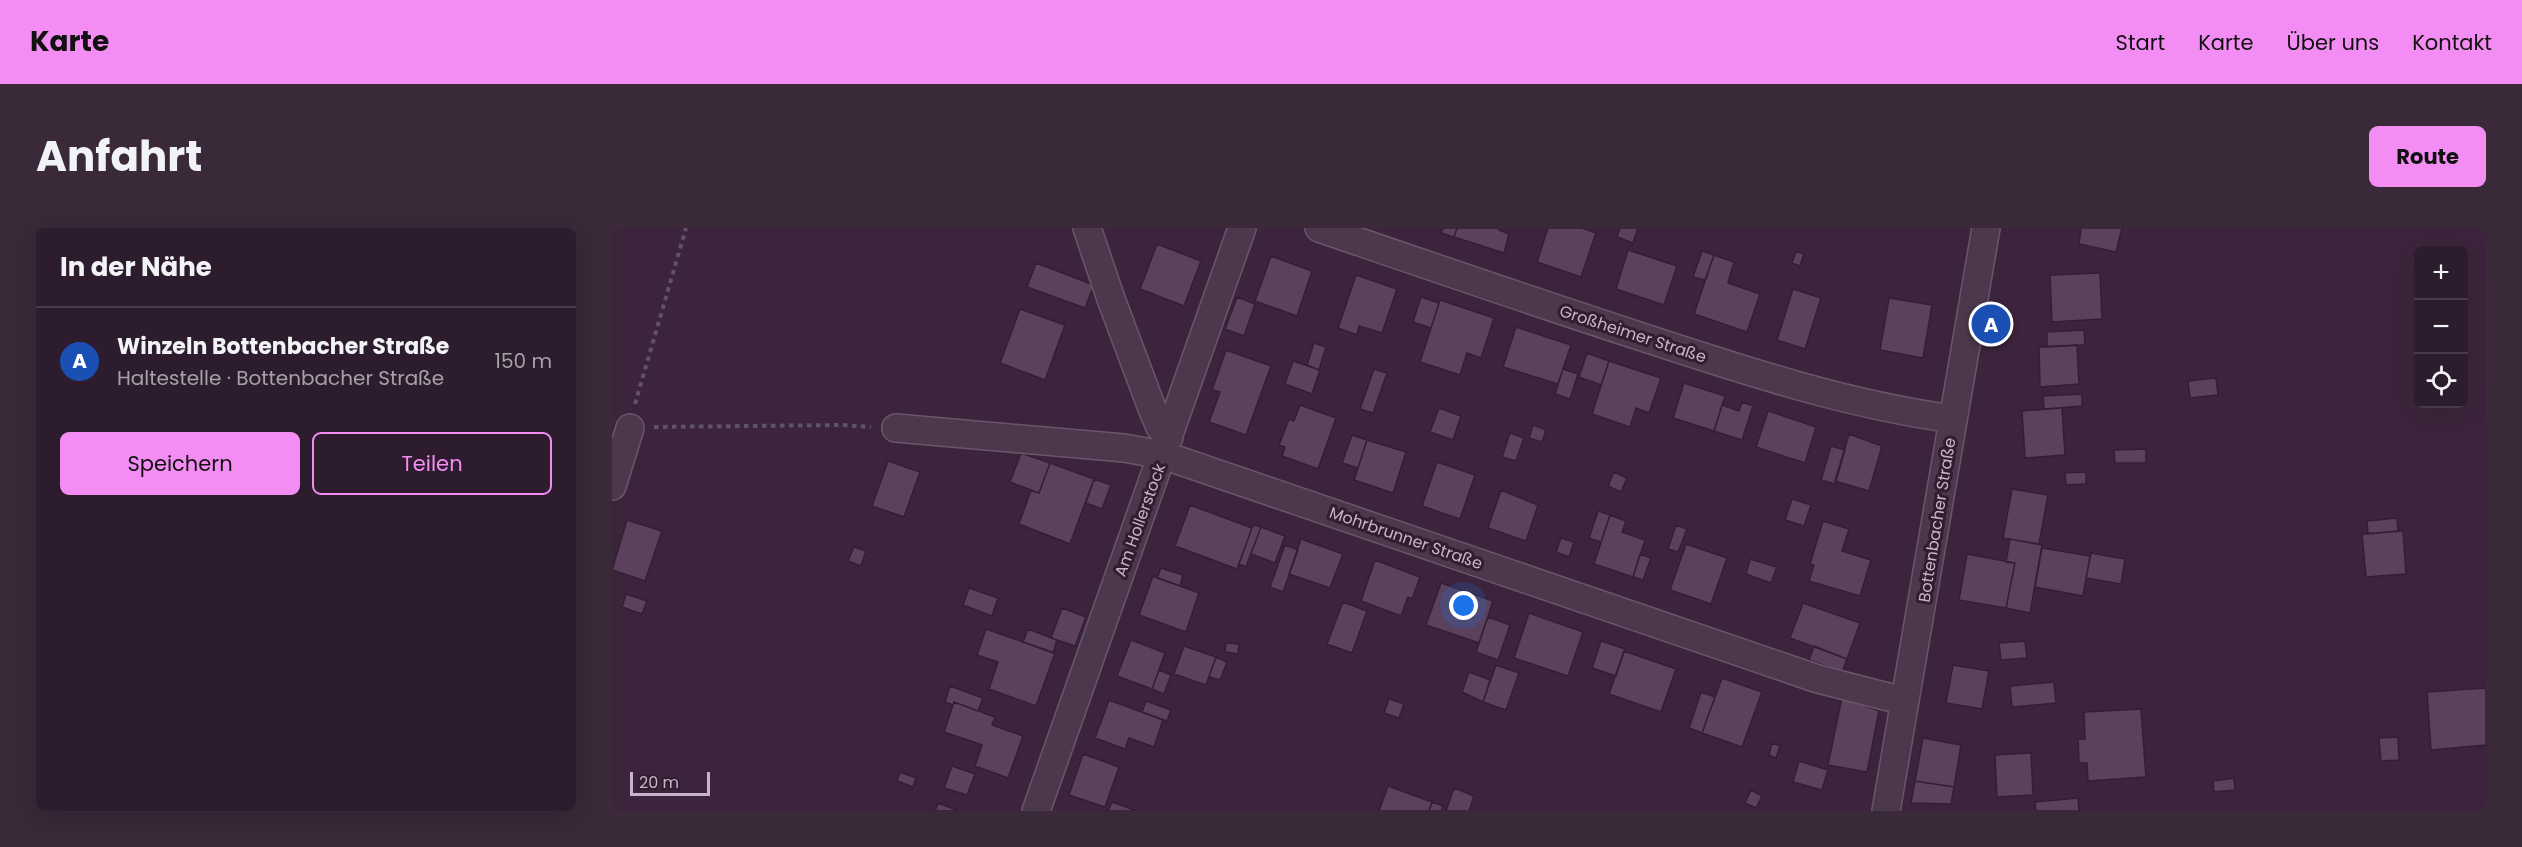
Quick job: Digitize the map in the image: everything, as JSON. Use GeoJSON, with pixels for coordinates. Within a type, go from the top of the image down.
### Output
{"type":"FeatureCollection","features":[{"type":"Feature","properties":{"kind":"street"},"geometry":{"type":"LineString","coordinates":[[1087,228],[1166,446]]}},
{"type":"Feature","properties":{"kind":"street","name":"Am Hollerstock"},"geometry":{"type":"LineString","coordinates":[[1035,811],[1242,228]]}},
{"type":"Feature","properties":{"kind":"street","name":"Großheimer Straße"},"geometry":{"type":"LineString","coordinates":[[1319,228],[1528,300],[1803,388],[1900,411],[1953,419]]}},
{"type":"Feature","properties":{"kind":"street","name":"Bottenbacher Straße"},"geometry":{"type":"LineString","coordinates":[[1886,811],[1986,228]]}},
{"type":"Feature","properties":{"kind":"street","name":"Mohrbrunner Straße"},"geometry":{"type":"LineString","coordinates":[[896,428],[1124,448],[1166,446],[1818,679],[1904,702]]}},
{"type":"Feature","properties":{"kind":"street"},"geometry":{"type":"LineString","coordinates":[[612,486],[630,429]]}},
{"type":"Feature","properties":{"kind":"path"},"geometry":{"type":"LineString","coordinates":[[686,228],[638,392],[630,429],[676,425],[843,425],[896,428]]}},
{"type":"Feature","properties":{"kind":"building"},"geometry":{"type":"Polygon","coordinates":[[[1443,228],[1457,228],[1454,237],[1441,233],[1443,228]]]}},
{"type":"Feature","properties":{"kind":"building"},"geometry":{"type":"Polygon","coordinates":[[[1457,228],[1499,228],[1509,234],[1504,253],[1454,237],[1457,228]]]}},
{"type":"Feature","properties":{"kind":"building"},"geometry":{"type":"Polygon","coordinates":[[[1548,228],[1582,228],[1596,233],[1581,277],[1537,262],[1548,228]]]}},
{"type":"Feature","properties":{"kind":"building"},"geometry":{"type":"Polygon","coordinates":[[[1620,228],[1638,228],[1633,243],[1617,237],[1620,228]]]}},
{"type":"Feature","properties":{"kind":"building"},"geometry":{"type":"Polygon","coordinates":[[[2081,228],[2122,228],[2116,252],[2079,244],[2081,228]]]}},
{"type":"Feature","properties":{"kind":"building"},"geometry":{"type":"Polygon","coordinates":[[[1157,244],[1201,261],[1184,306],[1140,289],[1157,244]]]}},
{"type":"Feature","properties":{"kind":"building"},"geometry":{"type":"Polygon","coordinates":[[[1628,250],[1677,266],[1664,305],[1616,289],[1628,250]]]}},
{"type":"Feature","properties":{"kind":"building"},"geometry":{"type":"Polygon","coordinates":[[[1702,251],[1714,255],[1705,280],[1693,277],[1702,251]]]}},
{"type":"Feature","properties":{"kind":"building"},"geometry":{"type":"Polygon","coordinates":[[[1796,251],[1804,254],[1800,266],[1792,263],[1796,251]]]}},
{"type":"Feature","properties":{"kind":"building"},"geometry":{"type":"Polygon","coordinates":[[[1714,255],[1734,262],[1728,283],[1760,294],[1747,332],[1694,314],[1714,255]]]}},
{"type":"Feature","properties":{"kind":"building"},"geometry":{"type":"Polygon","coordinates":[[[1271,256],[1312,271],[1297,316],[1255,301],[1271,256]]]}},
{"type":"Feature","properties":{"kind":"building"},"geometry":{"type":"Polygon","coordinates":[[[1036,263],[1094,285],[1085,308],[1027,287],[1036,263]]]}},
{"type":"Feature","properties":{"kind":"building"},"geometry":{"type":"Polygon","coordinates":[[[2100,273],[2102,319],[2052,322],[2050,275],[2100,273]]]}},
{"type":"Feature","properties":{"kind":"building"},"geometry":{"type":"Polygon","coordinates":[[[1356,275],[1397,289],[1382,333],[1359,326],[1357,335],[1338,328],[1356,275]]]}},
{"type":"Feature","properties":{"kind":"building"},"geometry":{"type":"Polygon","coordinates":[[[1793,289],[1821,298],[1805,349],[1777,340],[1793,289]]]}},
{"type":"Feature","properties":{"kind":"building"},"geometry":{"type":"Polygon","coordinates":[[[1237,297],[1255,304],[1244,336],[1225,329],[1237,297]]]}},
{"type":"Feature","properties":{"kind":"building"},"geometry":{"type":"Polygon","coordinates":[[[1421,297],[1439,303],[1431,328],[1413,322],[1421,297]]]}},
{"type":"Feature","properties":{"kind":"building"},"geometry":{"type":"Polygon","coordinates":[[[1889,298],[1932,305],[1923,358],[1880,350],[1889,298]]]}},
{"type":"Feature","properties":{"kind":"building"},"geometry":{"type":"Polygon","coordinates":[[[1440,300],[1494,318],[1481,358],[1467,353],[1460,375],[1420,362],[1440,300]]]}},
{"type":"Feature","properties":{"kind":"building"},"geometry":{"type":"Polygon","coordinates":[[[1020,309],[1065,325],[1045,380],[1000,363],[1020,309]]]}},
{"type":"Feature","properties":{"kind":"building"},"geometry":{"type":"Polygon","coordinates":[[[1516,327],[1571,345],[1558,384],[1503,367],[1516,327]]]}},
{"type":"Feature","properties":{"kind":"building"},"geometry":{"type":"Polygon","coordinates":[[[2084,330],[2085,345],[2047,347],[2047,332],[2084,330]]]}},
{"type":"Feature","properties":{"kind":"building"},"geometry":{"type":"Polygon","coordinates":[[[1314,343],[1326,347],[1319,370],[1307,365],[1314,343]]]}},
{"type":"Feature","properties":{"kind":"building"},"geometry":{"type":"Polygon","coordinates":[[[2077,345],[2079,384],[2040,387],[2039,347],[2077,345]]]}},
{"type":"Feature","properties":{"kind":"building"},"geometry":{"type":"Polygon","coordinates":[[[1226,350],[1271,366],[1246,435],[1209,422],[1220,392],[1212,390],[1226,350]]]}},
{"type":"Feature","properties":{"kind":"building"},"geometry":{"type":"Polygon","coordinates":[[[1587,353],[1609,361],[1601,385],[1579,377],[1587,353]]]}},
{"type":"Feature","properties":{"kind":"building"},"geometry":{"type":"Polygon","coordinates":[[[1293,361],[1320,370],[1312,394],[1285,384],[1293,361]]]}},
{"type":"Feature","properties":{"kind":"building"},"geometry":{"type":"Polygon","coordinates":[[[1609,361],[1661,378],[1649,413],[1636,408],[1630,427],[1592,414],[1609,361]]]}},
{"type":"Feature","properties":{"kind":"building"},"geometry":{"type":"Polygon","coordinates":[[[1374,369],[1387,373],[1373,413],[1360,409],[1374,369]]]}},
{"type":"Feature","properties":{"kind":"building"},"geometry":{"type":"Polygon","coordinates":[[[1563,369],[1578,374],[1570,399],[1555,394],[1563,369]]]}},
{"type":"Feature","properties":{"kind":"building"},"geometry":{"type":"Polygon","coordinates":[[[2216,378],[2218,395],[2190,398],[2188,381],[2216,378]]]}},
{"type":"Feature","properties":{"kind":"building"},"geometry":{"type":"Polygon","coordinates":[[[1684,383],[1725,396],[1714,431],[1673,418],[1684,383]]]}},
{"type":"Feature","properties":{"kind":"building"},"geometry":{"type":"Polygon","coordinates":[[[2082,394],[2082,406],[2044,409],[2043,396],[2082,394]]]}},
{"type":"Feature","properties":{"kind":"building"},"geometry":{"type":"Polygon","coordinates":[[[1742,402],[1753,406],[1742,440],[1714,431],[1722,405],[1739,411],[1742,402]]]}},
{"type":"Feature","properties":{"kind":"building"},"geometry":{"type":"Polygon","coordinates":[[[1300,405],[1336,418],[1318,469],[1282,456],[1285,447],[1279,445],[1289,419],[1294,421],[1300,405]]]}},
{"type":"Feature","properties":{"kind":"building"},"geometry":{"type":"Polygon","coordinates":[[[1439,408],[1461,416],[1453,440],[1430,432],[1439,408]]]}},
{"type":"Feature","properties":{"kind":"building"},"geometry":{"type":"Polygon","coordinates":[[[2062,408],[2065,455],[2025,458],[2022,411],[2062,408]]]}},
{"type":"Feature","properties":{"kind":"building"},"geometry":{"type":"Polygon","coordinates":[[[1768,411],[1816,427],[1805,463],[1756,447],[1768,411]]]}},
{"type":"Feature","properties":{"kind":"building"},"geometry":{"type":"Polygon","coordinates":[[[1533,425],[1546,430],[1542,442],[1529,438],[1533,425]]]}},
{"type":"Feature","properties":{"kind":"building"},"geometry":{"type":"Polygon","coordinates":[[[1510,433],[1524,438],[1516,461],[1502,457],[1510,433]]]}},
{"type":"Feature","properties":{"kind":"building"},"geometry":{"type":"Polygon","coordinates":[[[1849,434],[1882,446],[1869,491],[1835,481],[1849,434]]]}},
{"type":"Feature","properties":{"kind":"building"},"geometry":{"type":"Polygon","coordinates":[[[1352,435],[1367,440],[1358,468],[1342,463],[1352,435]]]}},
{"type":"Feature","properties":{"kind":"building"},"geometry":{"type":"Polygon","coordinates":[[[1367,440],[1406,452],[1393,493],[1354,480],[1367,440]]]}},
{"type":"Feature","properties":{"kind":"building"},"geometry":{"type":"Polygon","coordinates":[[[1831,446],[1845,450],[1835,484],[1821,480],[1831,446]]]}},
{"type":"Feature","properties":{"kind":"building"},"geometry":{"type":"Polygon","coordinates":[[[2146,449],[2146,463],[2115,463],[2114,450],[2146,449]]]}},
{"type":"Feature","properties":{"kind":"building"},"geometry":{"type":"Polygon","coordinates":[[[1021,453],[1050,463],[1039,493],[1010,482],[1021,453]]]}},
{"type":"Feature","properties":{"kind":"building"},"geometry":{"type":"Polygon","coordinates":[[[888,461],[920,472],[904,517],[872,506],[888,461]]]}},
{"type":"Feature","properties":{"kind":"building"},"geometry":{"type":"Polygon","coordinates":[[[1437,462],[1475,475],[1460,519],[1422,506],[1437,462]]]}},
{"type":"Feature","properties":{"kind":"building"},"geometry":{"type":"Polygon","coordinates":[[[1050,463],[1094,479],[1070,544],[1019,524],[1031,490],[1039,493],[1050,463]]]}},
{"type":"Feature","properties":{"kind":"building"},"geometry":{"type":"Polygon","coordinates":[[[1614,472],[1627,478],[1621,492],[1608,486],[1614,472]]]}},
{"type":"Feature","properties":{"kind":"building"},"geometry":{"type":"Polygon","coordinates":[[[2086,472],[2086,484],[2066,485],[2065,473],[2086,472]]]}},
{"type":"Feature","properties":{"kind":"building"},"geometry":{"type":"Polygon","coordinates":[[[1094,479],[1111,485],[1102,509],[1086,503],[1094,479]]]}},
{"type":"Feature","properties":{"kind":"building"},"geometry":{"type":"Polygon","coordinates":[[[2012,489],[2048,495],[2039,544],[2003,538],[2012,489]]]}},
{"type":"Feature","properties":{"kind":"building"},"geometry":{"type":"Polygon","coordinates":[[[1501,490],[1538,505],[1526,541],[1488,528],[1501,490]]]}},
{"type":"Feature","properties":{"kind":"building"},"geometry":{"type":"Polygon","coordinates":[[[1792,499],[1811,505],[1804,526],[1785,520],[1792,499]]]}},
{"type":"Feature","properties":{"kind":"building"},"geometry":{"type":"Polygon","coordinates":[[[1190,505],[1252,528],[1237,569],[1175,546],[1190,505]]]}},
{"type":"Feature","properties":{"kind":"building"},"geometry":{"type":"Polygon","coordinates":[[[1598,511],[1610,515],[1601,542],[1589,538],[1598,511]]]}},
{"type":"Feature","properties":{"kind":"building"},"geometry":{"type":"Polygon","coordinates":[[[1610,515],[1626,521],[1622,532],[1645,540],[1633,577],[1594,564],[1610,515]]]}},
{"type":"Feature","properties":{"kind":"building"},"geometry":{"type":"Polygon","coordinates":[[[2397,518],[2398,531],[2368,534],[2367,521],[2397,518]]]}},
{"type":"Feature","properties":{"kind":"building"},"geometry":{"type":"Polygon","coordinates":[[[627,520],[662,531],[645,581],[612,570],[627,520]]]}},
{"type":"Feature","properties":{"kind":"building"},"geometry":{"type":"Polygon","coordinates":[[[1823,521],[1849,529],[1842,551],[1871,560],[1860,596],[1809,581],[1814,565],[1810,564],[1823,521]]]}},
{"type":"Feature","properties":{"kind":"building"},"geometry":{"type":"Polygon","coordinates":[[[1253,525],[1261,527],[1246,567],[1239,564],[1253,525]]]}},
{"type":"Feature","properties":{"kind":"building"},"geometry":{"type":"Polygon","coordinates":[[[1676,525],[1687,529],[1678,552],[1668,549],[1676,525]]]}},
{"type":"Feature","properties":{"kind":"building"},"geometry":{"type":"Polygon","coordinates":[[[1261,527],[1285,536],[1275,563],[1251,554],[1261,527]]]}},
{"type":"Feature","properties":{"kind":"building"},"geometry":{"type":"Polygon","coordinates":[[[2403,531],[2406,574],[2366,577],[2362,534],[2403,531]]]}},
{"type":"Feature","properties":{"kind":"building"},"geometry":{"type":"Polygon","coordinates":[[[1561,538],[1574,542],[1569,557],[1556,552],[1561,538]]]}},
{"type":"Feature","properties":{"kind":"building"},"geometry":{"type":"Polygon","coordinates":[[[1301,539],[1343,554],[1330,588],[1289,574],[1301,539]]]}},
{"type":"Feature","properties":{"kind":"building"},"geometry":{"type":"Polygon","coordinates":[[[2010,539],[2042,545],[2030,613],[2006,608],[2015,563],[2006,562],[2010,539]]]}},
{"type":"Feature","properties":{"kind":"building"},"geometry":{"type":"Polygon","coordinates":[[[1686,544],[1727,558],[1711,604],[1670,590],[1686,544]]]}},
{"type":"Feature","properties":{"kind":"building"},"geometry":{"type":"Polygon","coordinates":[[[1285,545],[1298,550],[1283,592],[1270,587],[1285,545]]]}},
{"type":"Feature","properties":{"kind":"building"},"geometry":{"type":"Polygon","coordinates":[[[854,547],[866,551],[861,566],[848,561],[854,547]]]}},
{"type":"Feature","properties":{"kind":"building"},"geometry":{"type":"Polygon","coordinates":[[[2042,548],[2090,556],[2083,596],[2035,587],[2042,548]]]}},
{"type":"Feature","properties":{"kind":"building"},"geometry":{"type":"Polygon","coordinates":[[[2091,553],[2125,559],[2121,584],[2086,578],[2091,553]]]}},
{"type":"Feature","properties":{"kind":"building"},"geometry":{"type":"Polygon","coordinates":[[[1640,554],[1651,558],[1643,580],[1633,577],[1640,554]]]}},
{"type":"Feature","properties":{"kind":"building"},"geometry":{"type":"Polygon","coordinates":[[[1967,554],[2015,563],[2006,608],[1959,600],[1967,554]]]}},
{"type":"Feature","properties":{"kind":"building"},"geometry":{"type":"Polygon","coordinates":[[[1750,559],[1777,567],[1771,583],[1746,574],[1750,559]]]}},
{"type":"Feature","properties":{"kind":"building"},"geometry":{"type":"Polygon","coordinates":[[[1375,560],[1420,577],[1412,599],[1408,597],[1401,616],[1361,601],[1375,560]]]}},
{"type":"Feature","properties":{"kind":"building"},"geometry":{"type":"Polygon","coordinates":[[[1161,568],[1183,575],[1180,586],[1157,578],[1161,568]]]}},
{"type":"Feature","properties":{"kind":"building"},"geometry":{"type":"Polygon","coordinates":[[[1153,576],[1199,593],[1186,632],[1139,615],[1153,576]]]}},
{"type":"Feature","properties":{"kind":"building"},"geometry":{"type":"Polygon","coordinates":[[[1441,583],[1493,601],[1479,643],[1426,625],[1441,583]]]}},
{"type":"Feature","properties":{"kind":"building"},"geometry":{"type":"Polygon","coordinates":[[[969,588],[998,598],[992,616],[963,605],[969,588]]]}},
{"type":"Feature","properties":{"kind":"building"},"geometry":{"type":"Polygon","coordinates":[[[626,594],[647,601],[642,614],[622,607],[626,594]]]}},
{"type":"Feature","properties":{"kind":"building"},"geometry":{"type":"Polygon","coordinates":[[[1343,602],[1367,611],[1352,653],[1327,644],[1343,602]]]}},
{"type":"Feature","properties":{"kind":"building"},"geometry":{"type":"Polygon","coordinates":[[[1803,603],[1860,623],[1847,659],[1790,638],[1803,603]]]}},
{"type":"Feature","properties":{"kind":"building"},"geometry":{"type":"Polygon","coordinates":[[[1062,608],[1086,617],[1075,646],[1051,638],[1062,608]]]}},
{"type":"Feature","properties":{"kind":"building"},"geometry":{"type":"Polygon","coordinates":[[[1529,613],[1583,632],[1568,676],[1514,658],[1529,613]]]}},
{"type":"Feature","properties":{"kind":"building"},"geometry":{"type":"Polygon","coordinates":[[[1488,617],[1510,625],[1498,660],[1476,652],[1488,617]]]}},
{"type":"Feature","properties":{"kind":"building"},"geometry":{"type":"Polygon","coordinates":[[[986,629],[1055,653],[1036,706],[989,689],[998,662],[977,655],[986,629]]]}},
{"type":"Feature","properties":{"kind":"building"},"geometry":{"type":"Polygon","coordinates":[[[1028,629],[1057,640],[1053,653],[1023,642],[1028,629]]]}},
{"type":"Feature","properties":{"kind":"building"},"geometry":{"type":"Polygon","coordinates":[[[1131,640],[1165,653],[1152,689],[1117,676],[1131,640]]]}},
{"type":"Feature","properties":{"kind":"building"},"geometry":{"type":"Polygon","coordinates":[[[1601,641],[1625,649],[1616,676],[1592,668],[1601,641]]]}},
{"type":"Feature","properties":{"kind":"building"},"geometry":{"type":"Polygon","coordinates":[[[2025,641],[2027,658],[2001,660],[1999,643],[2025,641]]]}},
{"type":"Feature","properties":{"kind":"building"},"geometry":{"type":"Polygon","coordinates":[[[1226,643],[1239,644],[1238,654],[1225,652],[1226,643]]]}},
{"type":"Feature","properties":{"kind":"building"},"geometry":{"type":"Polygon","coordinates":[[[1184,646],[1216,657],[1206,685],[1174,674],[1184,646]]]}},
{"type":"Feature","properties":{"kind":"building"},"geometry":{"type":"Polygon","coordinates":[[[1814,646],[1847,659],[1842,672],[1809,660],[1814,646]]]}},
{"type":"Feature","properties":{"kind":"building"},"geometry":{"type":"Polygon","coordinates":[[[1624,651],[1676,669],[1661,712],[1609,694],[1624,651]]]}},
{"type":"Feature","properties":{"kind":"building"},"geometry":{"type":"Polygon","coordinates":[[[1216,657],[1227,662],[1220,680],[1209,677],[1216,657]]]}},
{"type":"Feature","properties":{"kind":"building"},"geometry":{"type":"Polygon","coordinates":[[[1496,665],[1519,673],[1506,710],[1483,702],[1496,665]]]}},
{"type":"Feature","properties":{"kind":"building"},"geometry":{"type":"Polygon","coordinates":[[[1953,665],[1989,671],[1982,709],[1946,703],[1953,665]]]}},
{"type":"Feature","properties":{"kind":"building"},"geometry":{"type":"Polygon","coordinates":[[[1159,670],[1171,675],[1164,694],[1152,689],[1159,670]]]}},
{"type":"Feature","properties":{"kind":"building"},"geometry":{"type":"Polygon","coordinates":[[[1469,672],[1490,680],[1483,702],[1462,692],[1469,672]]]}},
{"type":"Feature","properties":{"kind":"building"},"geometry":{"type":"Polygon","coordinates":[[[1722,678],[1762,692],[1742,747],[1702,733],[1722,678]]]}},
{"type":"Feature","properties":{"kind":"building"},"geometry":{"type":"Polygon","coordinates":[[[2054,682],[2056,703],[2012,707],[2010,686],[2054,682]]]}},
{"type":"Feature","properties":{"kind":"building"},"geometry":{"type":"Polygon","coordinates":[[[950,686],[983,698],[978,711],[954,702],[953,705],[945,702],[950,686]]]}},
{"type":"Feature","properties":{"kind":"building"},"geometry":{"type":"Polygon","coordinates":[[[2486,688],[2486,745],[2431,750],[2427,692],[2486,688]]]}},
{"type":"Feature","properties":{"kind":"building"},"geometry":{"type":"Polygon","coordinates":[[[1701,692],[1715,697],[1702,733],[1689,728],[1701,692]]]}},
{"type":"Feature","properties":{"kind":"building"},"geometry":{"type":"Polygon","coordinates":[[[1842,697],[1879,711],[1867,772],[1828,765],[1842,697]]]}},
{"type":"Feature","properties":{"kind":"building"},"geometry":{"type":"Polygon","coordinates":[[[1389,699],[1404,704],[1399,718],[1384,713],[1389,699]]]}},
{"type":"Feature","properties":{"kind":"building"},"geometry":{"type":"Polygon","coordinates":[[[1109,700],[1163,720],[1154,747],[1129,738],[1125,749],[1095,738],[1109,700]]]}},
{"type":"Feature","properties":{"kind":"building"},"geometry":{"type":"Polygon","coordinates":[[[1146,701],[1171,710],[1167,721],[1142,712],[1146,701]]]}},
{"type":"Feature","properties":{"kind":"building"},"geometry":{"type":"Polygon","coordinates":[[[954,702],[995,717],[992,725],[1023,736],[1008,778],[975,766],[982,745],[944,732],[954,702]]]}},
{"type":"Feature","properties":{"kind":"building"},"geometry":{"type":"Polygon","coordinates":[[[2141,709],[2146,777],[2088,781],[2087,763],[2079,763],[2078,739],[2085,739],[2084,712],[2141,709]]]}},
{"type":"Feature","properties":{"kind":"building"},"geometry":{"type":"Polygon","coordinates":[[[2398,737],[2399,760],[2381,761],[2379,738],[2398,737]]]}},
{"type":"Feature","properties":{"kind":"building"},"geometry":{"type":"Polygon","coordinates":[[[1923,738],[1961,745],[1954,787],[1915,781],[1923,738]]]}},
{"type":"Feature","properties":{"kind":"building"},"geometry":{"type":"Polygon","coordinates":[[[1772,743],[1780,746],[1776,758],[1769,755],[1772,743]]]}},
{"type":"Feature","properties":{"kind":"building"},"geometry":{"type":"Polygon","coordinates":[[[2031,753],[2033,795],[1997,797],[1995,755],[2031,753]]]}},
{"type":"Feature","properties":{"kind":"building"},"geometry":{"type":"Polygon","coordinates":[[[1083,754],[1119,767],[1105,807],[1069,795],[1083,754]]]}},
{"type":"Feature","properties":{"kind":"building"},"geometry":{"type":"Polygon","coordinates":[[[1799,761],[1828,770],[1822,790],[1793,782],[1799,761]]]}},
{"type":"Feature","properties":{"kind":"building"},"geometry":{"type":"Polygon","coordinates":[[[952,766],[975,774],[967,795],[944,788],[952,766]]]}},
{"type":"Feature","properties":{"kind":"building"},"geometry":{"type":"Polygon","coordinates":[[[900,772],[916,778],[913,787],[897,781],[900,772]]]}},
{"type":"Feature","properties":{"kind":"building"},"geometry":{"type":"Polygon","coordinates":[[[2234,778],[2235,790],[2214,792],[2213,781],[2234,778]]]}},
{"type":"Feature","properties":{"kind":"building"},"geometry":{"type":"Polygon","coordinates":[[[1915,781],[1954,787],[1951,804],[1911,803],[1915,781]]]}},
{"type":"Feature","properties":{"kind":"building"},"geometry":{"type":"Polygon","coordinates":[[[1388,786],[1432,802],[1429,811],[1379,811],[1388,786]]]}},
{"type":"Feature","properties":{"kind":"building"},"geometry":{"type":"Polygon","coordinates":[[[1454,788],[1474,796],[1469,811],[1446,811],[1454,788]]]}},
{"type":"Feature","properties":{"kind":"building"},"geometry":{"type":"Polygon","coordinates":[[[1751,790],[1762,796],[1756,808],[1745,803],[1751,790]]]}},
{"type":"Feature","properties":{"kind":"building"},"geometry":{"type":"Polygon","coordinates":[[[2078,798],[2079,811],[2036,811],[2035,802],[2078,798]]]}},
{"type":"Feature","properties":{"kind":"building"},"geometry":{"type":"Polygon","coordinates":[[[1112,802],[1137,811],[1108,811],[1112,802]]]}},
{"type":"Feature","properties":{"kind":"building"},"geometry":{"type":"Polygon","coordinates":[[[1432,802],[1443,806],[1441,811],[1429,811],[1432,802]]]}},
{"type":"Feature","properties":{"kind":"building"},"geometry":{"type":"Polygon","coordinates":[[[938,803],[959,811],[935,811],[938,803]]]}},
{"type":"Feature","properties":{"kind":"place","name":"Winzeln Bottenbacher Straße"},"geometry":{"type":"Point","coordinates":[1991,324]}}]}
